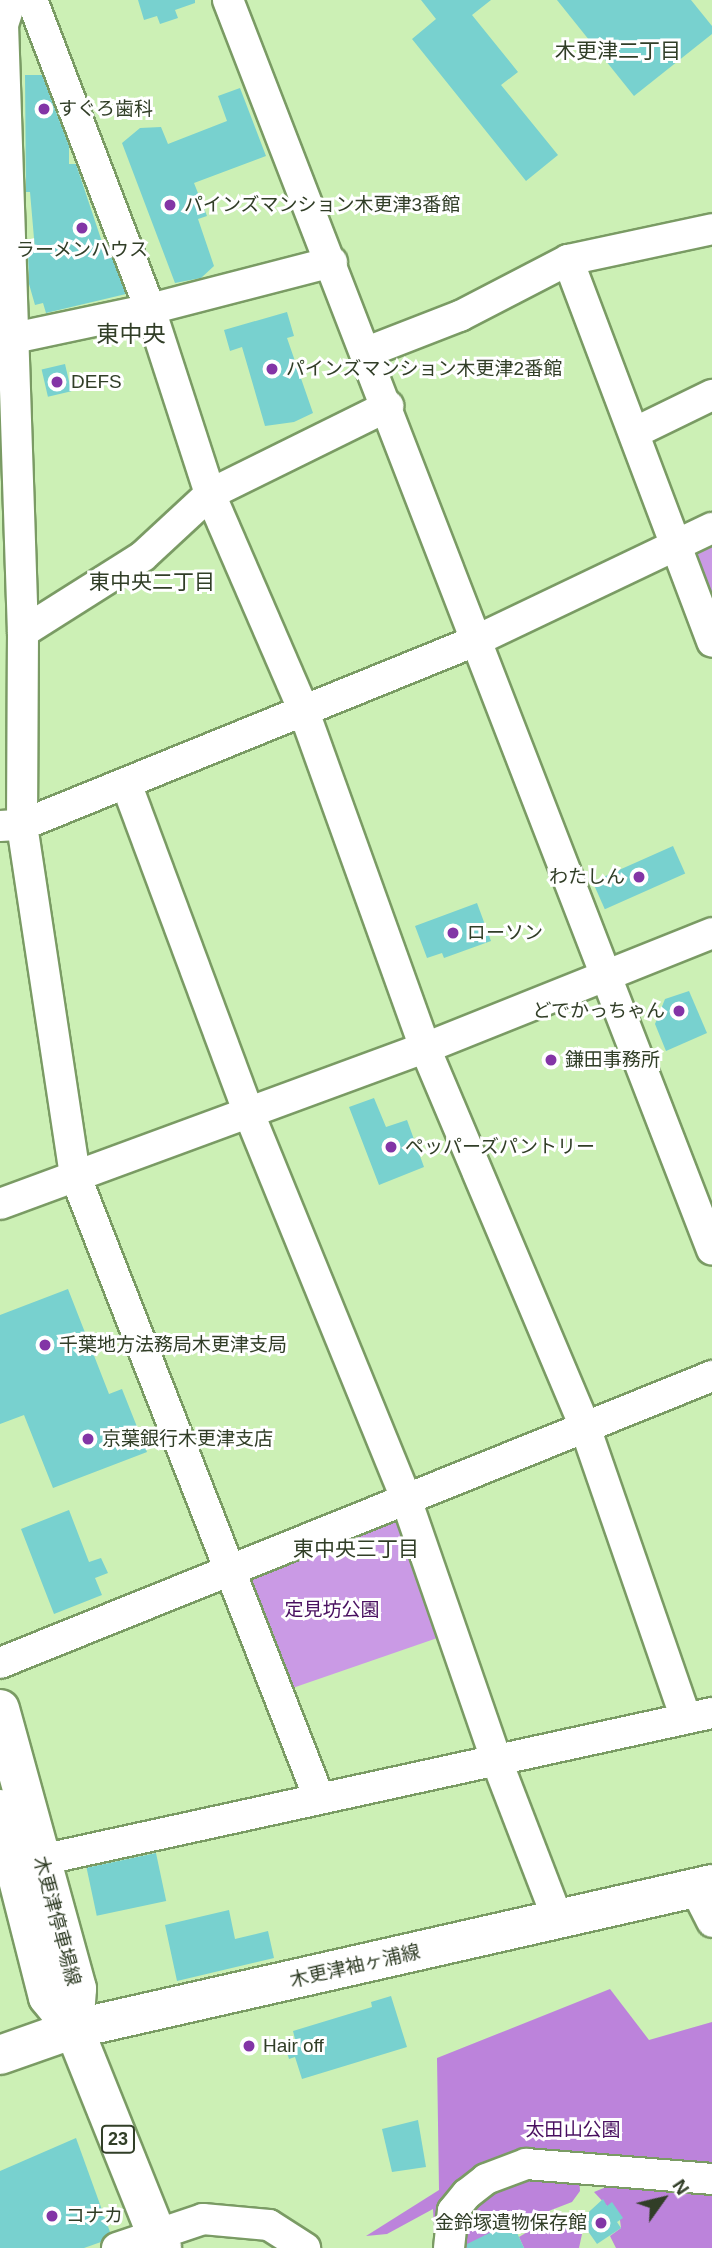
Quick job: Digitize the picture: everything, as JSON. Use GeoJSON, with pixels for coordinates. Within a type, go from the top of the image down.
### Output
{"type":"FeatureCollection","features":[{"type":"Feature","properties":{"kind":"main road","name":"木更津停車場線"},"geometry":{"type":"LineString","coordinates":[[0,1709],[19,1866],[48,1997],[74,2029]]}},
{"type":"Feature","properties":{"kind":"main road","name":"木更津停車場線"},"geometry":{"type":"LineString","coordinates":[[0,1809],[19,1866]]}},
{"type":"Feature","properties":{"kind":"main road","name":"木更津袖ヶ浦線"},"geometry":{"type":"LineString","coordinates":[[0,2055],[74,2029],[703,1886]]}},
{"type":"Feature","properties":{"kind":"main road","name":"23"},"geometry":{"type":"LineString","coordinates":[[74,2029],[159,2241]]}},
{"type":"Feature","properties":{"kind":"street"},"geometry":{"type":"LineString","coordinates":[[11,0],[3,24],[7,341],[23,632],[11,826],[75,1175],[319,1798]]}},
{"type":"Feature","properties":{"kind":"street"},"geometry":{"type":"LineString","coordinates":[[19,1866],[699,1716],[585,1427],[425,1048],[303,709],[210,494],[150,309],[32,0]]}},
{"type":"Feature","properties":{"kind":"street"},"geometry":{"type":"LineString","coordinates":[[228,0],[367,352],[604,975],[712,1250]]}},
{"type":"Feature","properties":{"kind":"street"},"geometry":{"type":"LineString","coordinates":[[367,352],[460,316],[568,260],[712,229]]}},
{"type":"Feature","properties":{"kind":"street"},"geometry":{"type":"LineString","coordinates":[[568,260],[636,432],[712,642]]}},
{"type":"Feature","properties":{"kind":"street"},"geometry":{"type":"LineString","coordinates":[[7,341],[150,309],[332,262]]}},
{"type":"Feature","properties":{"kind":"street"},"geometry":{"type":"LineString","coordinates":[[636,432],[712,395]]}},
{"type":"Feature","properties":{"kind":"street"},"geometry":{"type":"LineString","coordinates":[[23,632],[143,556],[210,494],[388,407]]}},
{"type":"Feature","properties":{"kind":"street"},"geometry":{"type":"LineString","coordinates":[[11,826],[126,783],[477,640],[712,528]]}},
{"type":"Feature","properties":{"kind":"street"},"geometry":{"type":"LineString","coordinates":[[126,783],[248,1111],[406,1499],[496,1759],[558,1920]]}},
{"type":"Feature","properties":{"kind":"street"},"geometry":{"type":"LineString","coordinates":[[0,1203],[425,1048],[712,933]]}},
{"type":"Feature","properties":{"kind":"street"},"geometry":{"type":"LineString","coordinates":[[0,1663],[712,1376]]}},
{"type":"Feature","properties":{"kind":"street"},"geometry":{"type":"LineString","coordinates":[[703,1886],[712,1922]]}},
{"type":"Feature","properties":{"kind":"street"},"geometry":{"type":"LineString","coordinates":[[449,2248],[453,2211],[467,2194],[486,2179],[526,2164],[712,2179]]}},
{"type":"Feature","properties":{"kind":"street"},"geometry":{"type":"LineString","coordinates":[[117,2248],[159,2241],[203,2219],[243,2220],[269,2225],[305,2248]]}},
{"type":"Feature","properties":{"kind":"green space"},"geometry":{"type":"Polygon","coordinates":[[[712,540],[712,598],[693,550],[712,540]]]}},
{"type":"Feature","properties":{"kind":"green space","name":"定見坊公園"},"geometry":{"type":"Polygon","coordinates":[[[398,1512],[441,1637],[277,1693],[234,1568],[398,1512]]]}},
{"type":"Feature","properties":{"kind":"green space","name":"太田山公園"},"geometry":{"type":"Polygon","coordinates":[[[610,1989],[649,2040],[712,2022],[712,2248],[616,2248],[610,2236],[621,2228],[620,2220],[594,2192],[611,2185],[619,2187],[617,2181],[579,2177],[580,2191],[572,2202],[484,2236],[489,2248],[435,2248],[433,2209],[387,2234],[366,2236],[439,2190],[437,2058],[610,1989]]]}},
{"type":"Feature","properties":{"kind":"green space"},"geometry":{"type":"Polygon","coordinates":[[[544,2222],[575,2223],[582,2234],[579,2248],[524,2248],[519,2237],[544,2222]]]}},
{"type":"Feature","properties":{"kind":"building"},"geometry":{"type":"Polygon","coordinates":[[[138,0],[195,0],[195,3],[175,10],[178,18],[160,24],[157,16],[144,20],[138,0]]]}},
{"type":"Feature","properties":{"kind":"building"},"geometry":{"type":"Polygon","coordinates":[[[421,0],[491,0],[472,15],[518,72],[501,85],[558,155],[526,181],[412,39],[436,19],[421,0]]]}},
{"type":"Feature","properties":{"kind":"building"},"geometry":{"type":"Polygon","coordinates":[[[557,0],[691,0],[712,26],[712,34],[634,96],[557,0]]]}},
{"type":"Feature","properties":{"kind":"building"},"geometry":{"type":"Polygon","coordinates":[[[25,75],[42,75],[69,146],[69,164],[76,164],[106,254],[110,253],[126,294],[46,313],[43,303],[35,305],[29,284],[28,251],[35,250],[30,192],[26,192],[25,75]]]}},
{"type":"Feature","properties":{"kind":"building"},"geometry":{"type":"Polygon","coordinates":[[[240,88],[266,156],[194,183],[207,216],[198,219],[214,266],[201,278],[175,283],[122,143],[140,128],[161,127],[168,144],[227,121],[218,96],[240,88]]]}},
{"type":"Feature","properties":{"kind":"building","name":"パインズマンション木更津2番館"},"geometry":{"type":"Polygon","coordinates":[[[287,312],[294,336],[287,338],[313,413],[294,422],[265,426],[242,347],[230,351],[224,330],[287,312]]]}},
{"type":"Feature","properties":{"kind":"building","name":"DEFS"},"geometry":{"type":"Polygon","coordinates":[[[65,364],[71,391],[48,397],[42,369],[65,364]]]}},
{"type":"Feature","properties":{"kind":"building","name":"わたしん"},"geometry":{"type":"Polygon","coordinates":[[[673,846],[685,873],[605,909],[593,882],[673,846]]]}},
{"type":"Feature","properties":{"kind":"building","name":"ローソン"},"geometry":{"type":"Polygon","coordinates":[[[477,903],[491,941],[444,958],[442,953],[427,958],[415,926],[477,903]]]}},
{"type":"Feature","properties":{"kind":"building","name":"どでかっちゃん"},"geometry":{"type":"Polygon","coordinates":[[[689,991],[707,1033],[666,1051],[655,1024],[665,999],[689,991]]]}},
{"type":"Feature","properties":{"kind":"building","name":"ペッパーズパントリー"},"geometry":{"type":"Polygon","coordinates":[[[374,1098],[386,1127],[407,1120],[424,1167],[379,1185],[349,1107],[374,1098]]]}},
{"type":"Feature","properties":{"kind":"building"},"geometry":{"type":"Polygon","coordinates":[[[68,1289],[109,1394],[122,1389],[147,1452],[53,1488],[24,1415],[0,1424],[0,1315],[68,1289]]]}},
{"type":"Feature","properties":{"kind":"building"},"geometry":{"type":"Polygon","coordinates":[[[69,1510],[89,1562],[101,1558],[108,1573],[95,1578],[102,1595],[54,1614],[21,1529],[69,1510]]]}},
{"type":"Feature","properties":{"kind":"building"},"geometry":{"type":"Polygon","coordinates":[[[156,1853],[166,1901],[97,1916],[87,1868],[156,1853]]]}},
{"type":"Feature","properties":{"kind":"building"},"geometry":{"type":"Polygon","coordinates":[[[229,1910],[235,1939],[268,1931],[274,1958],[177,1981],[165,1925],[229,1910]]]}},
{"type":"Feature","properties":{"kind":"building"},"geometry":{"type":"Polygon","coordinates":[[[391,1996],[407,2047],[302,2079],[295,2057],[289,2059],[284,2043],[295,2039],[293,2031],[372,2007],[371,2002],[391,1996]]]}},
{"type":"Feature","properties":{"kind":"building"},"geometry":{"type":"Polygon","coordinates":[[[418,2120],[426,2167],[392,2172],[382,2129],[418,2120]]]}},
{"type":"Feature","properties":{"kind":"building","name":"コナカ"},"geometry":{"type":"Polygon","coordinates":[[[76,2138],[110,2232],[101,2242],[84,2248],[0,2248],[0,2171],[76,2138]]]}},
{"type":"Feature","properties":{"kind":"building","name":"金鈴塚遺物保存館"},"geometry":{"type":"Polygon","coordinates":[[[603,2199],[607,2206],[612,2202],[623,2218],[617,2222],[621,2228],[597,2244],[580,2220],[603,2199]]]}},
{"type":"Feature","properties":{"kind":"building"},"geometry":{"type":"Polygon","coordinates":[[[512,2222],[524,2248],[467,2248],[467,2244],[512,2222]]]}},
{"type":"Feature","properties":{"kind":"place","name":"すぐろ歯科"},"geometry":{"type":"Point","coordinates":[44,109]}},
{"type":"Feature","properties":{"kind":"place","name":"パインズマンション木更津3番館"},"geometry":{"type":"Point","coordinates":[170,205]}},
{"type":"Feature","properties":{"kind":"place","name":"ラーメンハウス"},"geometry":{"type":"Point","coordinates":[82,228]}},
{"type":"Feature","properties":{"kind":"place","name":"パインズマンション木更津2番館"},"geometry":{"type":"Point","coordinates":[272,369]}},
{"type":"Feature","properties":{"kind":"place","name":"DEFS"},"geometry":{"type":"Point","coordinates":[57,382]}},
{"type":"Feature","properties":{"kind":"place","name":"わたしん"},"geometry":{"type":"Point","coordinates":[639,877]}},
{"type":"Feature","properties":{"kind":"place","name":"ローソン"},"geometry":{"type":"Point","coordinates":[453,933]}},
{"type":"Feature","properties":{"kind":"place","name":"どでかっちゃん"},"geometry":{"type":"Point","coordinates":[679,1011]}},
{"type":"Feature","properties":{"kind":"place","name":"鎌田事務所"},"geometry":{"type":"Point","coordinates":[551,1060]}},
{"type":"Feature","properties":{"kind":"place","name":"ペッパーズパントリー"},"geometry":{"type":"Point","coordinates":[391,1147]}},
{"type":"Feature","properties":{"kind":"place","name":"千葉地方法務局木更津支局"},"geometry":{"type":"Point","coordinates":[45,1345]}},
{"type":"Feature","properties":{"kind":"place","name":"京葉銀行木更津支店"},"geometry":{"type":"Point","coordinates":[88,1439]}},
{"type":"Feature","properties":{"kind":"place","name":"Hair off"},"geometry":{"type":"Point","coordinates":[249,2046]}},
{"type":"Feature","properties":{"kind":"place","name":"コナカ"},"geometry":{"type":"Point","coordinates":[52,2216]}},
{"type":"Feature","properties":{"kind":"place","name":"金鈴塚遺物保存館"},"geometry":{"type":"Point","coordinates":[601,2223]}},
{"type":"Feature","properties":{"kind":"district","name":"木更津二丁目"},"geometry":{"type":"Point","coordinates":[618,51]}},
{"type":"Feature","properties":{"kind":"district","name":"東中央"},"geometry":{"type":"Point","coordinates":[131,334]}},
{"type":"Feature","properties":{"kind":"district","name":"東中央二丁目"},"geometry":{"type":"Point","coordinates":[152,582]}},
{"type":"Feature","properties":{"kind":"district","name":"東中央三丁目"},"geometry":{"type":"Point","coordinates":[356,1549]}}]}
